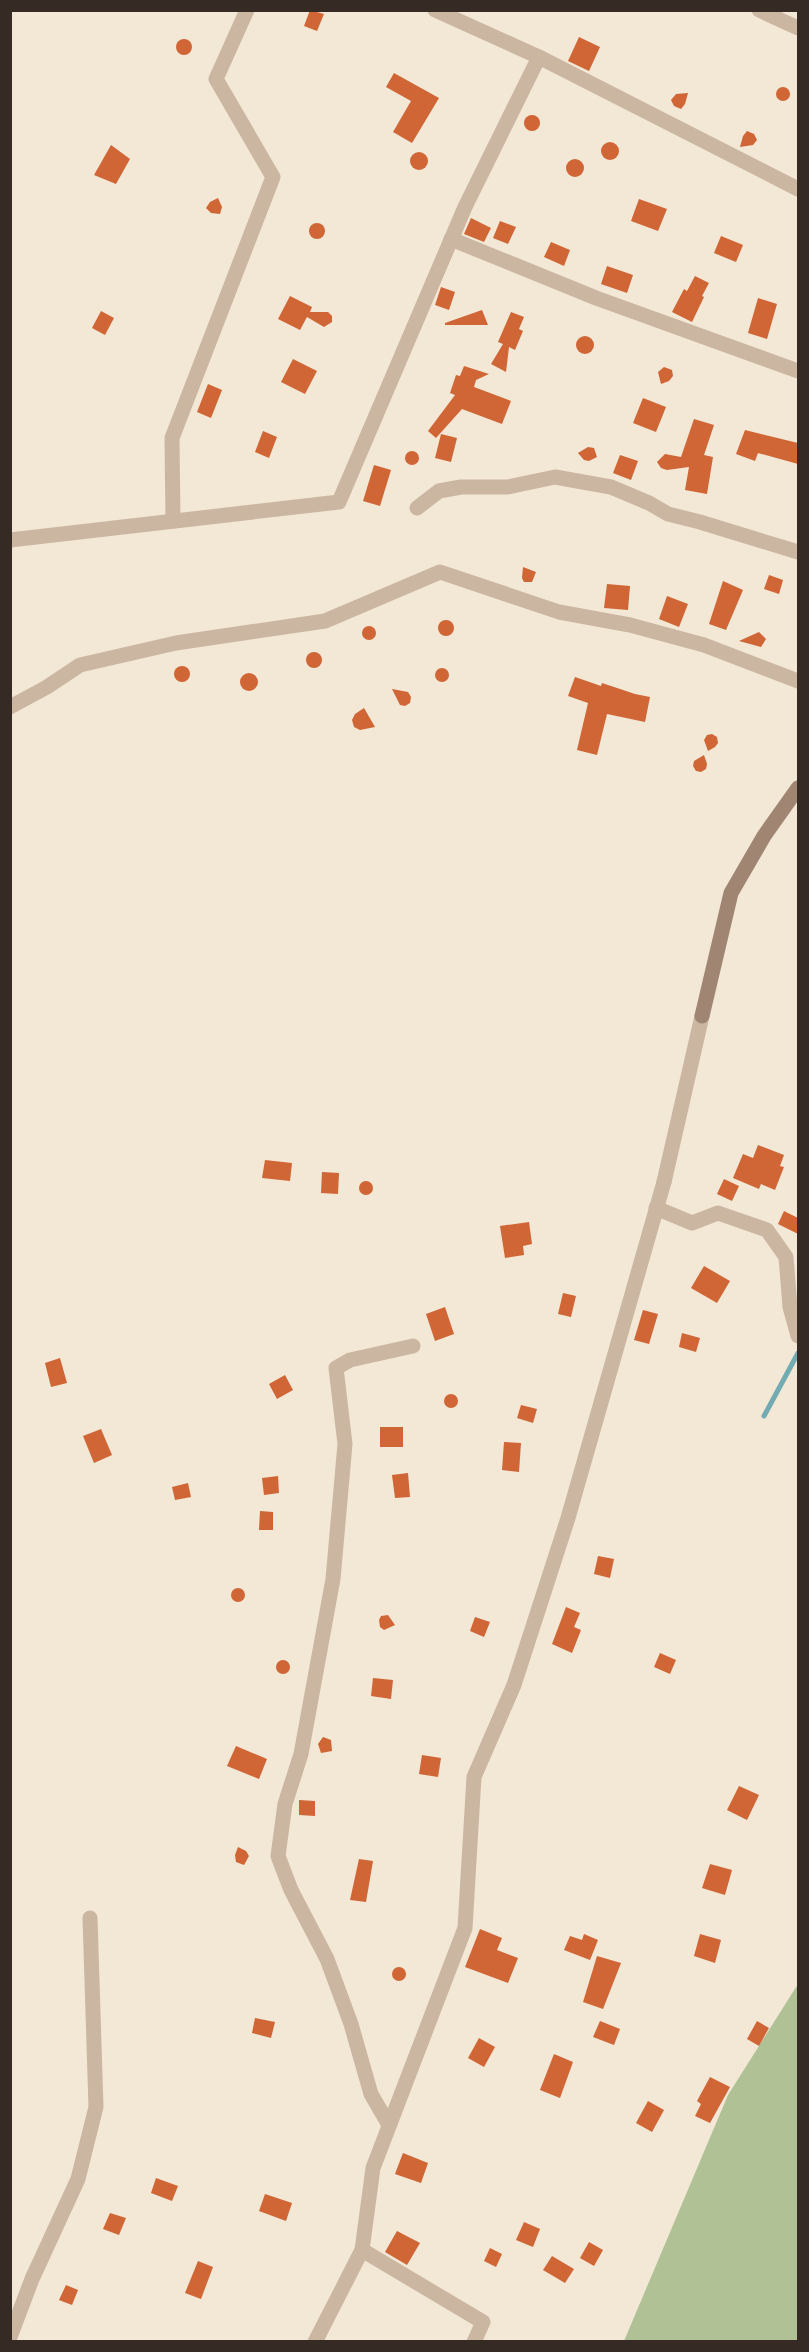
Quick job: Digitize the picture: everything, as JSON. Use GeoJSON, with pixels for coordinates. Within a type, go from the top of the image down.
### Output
{"type":"FeatureCollection","features":[{"type":"Feature","properties":{"kind":"main road"},"geometry":{"type":"LineString","coordinates":[[702,1016],[731,893],[764,836],[798,788]]}},
{"type":"Feature","properties":{"kind":"street"},"geometry":{"type":"LineString","coordinates":[[173,521],[172,438],[273,177],[216,79],[247,10]]}},
{"type":"Feature","properties":{"kind":"street"},"geometry":{"type":"LineString","coordinates":[[435,10],[539,57],[798,189]]}},
{"type":"Feature","properties":{"kind":"street"},"geometry":{"type":"LineString","coordinates":[[759,10],[798,28]]}},
{"type":"Feature","properties":{"kind":"street"},"geometry":{"type":"LineString","coordinates":[[10,540],[339,502],[451,239],[539,57]]}},
{"type":"Feature","properties":{"kind":"street"},"geometry":{"type":"LineString","coordinates":[[451,239],[596,298],[798,371]]}},
{"type":"Feature","properties":{"kind":"street"},"geometry":{"type":"LineString","coordinates":[[417,508],[439,491],[461,487],[508,487],[555,477],[611,487],[649,503],[668,514],[798,552]]}},
{"type":"Feature","properties":{"kind":"street"},"geometry":{"type":"LineString","coordinates":[[10,706],[47,687],[80,665],[176,643],[325,621],[440,572],[558,612],[630,625],[704,645],[798,681]]}},
{"type":"Feature","properties":{"kind":"street"},"geometry":{"type":"LineString","coordinates":[[315,2342],[362,2250],[373,2168],[465,1928],[474,1777],[514,1685],[568,1518],[664,1182],[702,1016]]}},
{"type":"Feature","properties":{"kind":"street"},"geometry":{"type":"LineString","coordinates":[[656,1208],[692,1223],[718,1213],[767,1230],[792,1260],[790,1307],[798,1336]]}},
{"type":"Feature","properties":{"kind":"street"},"geometry":{"type":"LineString","coordinates":[[389,2125],[371,2094],[351,2024],[327,1959],[291,1890],[278,1856],[285,1804],[301,1754],[333,1579],[345,1444],[336,1368],[350,1360],[413,1346]]}},
{"type":"Feature","properties":{"kind":"street"},"geometry":{"type":"LineString","coordinates":[[10,2337],[32,2279],[78,2179],[96,2107],[90,1918]]}},
{"type":"Feature","properties":{"kind":"street"},"geometry":{"type":"LineString","coordinates":[[362,2250],[483,2322],[474,2342]]}},
{"type":"Feature","properties":{"kind":"green space"},"geometry":{"type":"Polygon","coordinates":[[[798,1984],[798,2341],[624,2341],[728,2095],[798,1984]]]}},
{"type":"Feature","properties":{"kind":"building"},"geometry":{"type":"Polygon","coordinates":[[[310,10],[324,14],[317,31],[304,26],[310,10]]]}},
{"type":"Feature","properties":{"kind":"building"},"geometry":{"type":"Polygon","coordinates":[[[579,37],[600,47],[589,71],[568,61],[579,37]]]}},
{"type":"Feature","properties":{"kind":"building"},"geometry":{"type":"Polygon","coordinates":[[[181,39],[187,39],[192,47],[190,53],[181,55],[176,50],[176,44],[181,39]]]}},
{"type":"Feature","properties":{"kind":"building"},"geometry":{"type":"Polygon","coordinates":[[[394,73],[439,98],[412,143],[393,132],[411,101],[386,87],[394,73]]]}},
{"type":"Feature","properties":{"kind":"building"},"geometry":{"type":"Polygon","coordinates":[[[780,87],[786,87],[790,94],[786,101],[780,101],[776,97],[776,91],[780,87]]]}},
{"type":"Feature","properties":{"kind":"building"},"geometry":{"type":"Polygon","coordinates":[[[688,93],[681,109],[674,106],[671,100],[676,94],[688,93]]]}},
{"type":"Feature","properties":{"kind":"building"},"geometry":{"type":"Polygon","coordinates":[[[529,115],[535,115],[540,123],[538,129],[529,131],[524,126],[524,120],[529,115]]]}},
{"type":"Feature","properties":{"kind":"building"},"geometry":{"type":"Polygon","coordinates":[[[747,131],[754,134],[757,140],[753,145],[740,147],[743,136],[747,131]]]}},
{"type":"Feature","properties":{"kind":"building"},"geometry":{"type":"Polygon","coordinates":[[[610,142],[616,145],[619,151],[616,157],[610,160],[604,157],[601,151],[604,145],[610,142]]]}},
{"type":"Feature","properties":{"kind":"building"},"geometry":{"type":"Polygon","coordinates":[[[111,145],[130,159],[116,184],[94,175],[111,145]]]}},
{"type":"Feature","properties":{"kind":"building"},"geometry":{"type":"Polygon","coordinates":[[[419,152],[425,155],[428,161],[425,167],[419,170],[413,167],[410,161],[413,155],[419,152]]]}},
{"type":"Feature","properties":{"kind":"building"},"geometry":{"type":"Polygon","coordinates":[[[571,159],[579,159],[584,164],[582,175],[571,177],[566,172],[566,164],[571,159]]]}},
{"type":"Feature","properties":{"kind":"building"},"geometry":{"type":"Polygon","coordinates":[[[218,198],[222,207],[220,214],[211,213],[206,208],[210,202],[218,198]]]}},
{"type":"Feature","properties":{"kind":"building"},"geometry":{"type":"Polygon","coordinates":[[[639,199],[667,209],[658,231],[631,221],[639,199]]]}},
{"type":"Feature","properties":{"kind":"building"},"geometry":{"type":"Polygon","coordinates":[[[471,218],[491,228],[484,242],[464,234],[471,218]]]}},
{"type":"Feature","properties":{"kind":"building"},"geometry":{"type":"Polygon","coordinates":[[[500,221],[516,227],[508,244],[493,238],[500,221]]]}},
{"type":"Feature","properties":{"kind":"building"},"geometry":{"type":"Polygon","coordinates":[[[317,223],[325,231],[317,239],[309,231],[317,223]]]}},
{"type":"Feature","properties":{"kind":"building"},"geometry":{"type":"Polygon","coordinates":[[[721,236],[743,245],[736,262],[714,253],[721,236]]]}},
{"type":"Feature","properties":{"kind":"building"},"geometry":{"type":"Polygon","coordinates":[[[551,242],[570,250],[564,266],[544,257],[551,242]]]}},
{"type":"Feature","properties":{"kind":"building"},"geometry":{"type":"Polygon","coordinates":[[[607,266],[633,275],[627,293],[601,284],[607,266]]]}},
{"type":"Feature","properties":{"kind":"building"},"geometry":{"type":"Polygon","coordinates":[[[695,276],[709,283],[692,322],[672,312],[684,289],[687,291],[695,276]]]}},
{"type":"Feature","properties":{"kind":"building"},"geometry":{"type":"Polygon","coordinates":[[[441,287],[455,292],[449,310],[435,305],[441,287]]]}},
{"type":"Feature","properties":{"kind":"building"},"geometry":{"type":"Polygon","coordinates":[[[290,296],[312,307],[310,312],[328,312],[332,316],[332,322],[324,327],[307,317],[300,330],[278,319],[290,296]]]}},
{"type":"Feature","properties":{"kind":"building"},"geometry":{"type":"Polygon","coordinates":[[[758,298],[777,304],[767,339],[748,333],[758,298]]]}},
{"type":"Feature","properties":{"kind":"building"},"geometry":{"type":"Polygon","coordinates":[[[482,310],[488,325],[445,325],[445,323],[482,310]]]}},
{"type":"Feature","properties":{"kind":"building"},"geometry":{"type":"Polygon","coordinates":[[[101,311],[114,318],[105,335],[92,328],[101,311]]]}},
{"type":"Feature","properties":{"kind":"building"},"geometry":{"type":"Polygon","coordinates":[[[511,312],[524,317],[519,329],[523,331],[515,350],[509,347],[506,372],[491,364],[503,344],[498,342],[511,312]]]}},
{"type":"Feature","properties":{"kind":"building"},"geometry":{"type":"Polygon","coordinates":[[[585,336],[591,339],[594,345],[591,351],[585,354],[579,351],[576,345],[579,339],[585,336]]]}},
{"type":"Feature","properties":{"kind":"building"},"geometry":{"type":"Polygon","coordinates":[[[293,359],[317,371],[305,394],[281,382],[293,359]]]}},
{"type":"Feature","properties":{"kind":"building"},"geometry":{"type":"Polygon","coordinates":[[[464,366],[489,374],[476,380],[474,387],[511,401],[502,424],[462,409],[436,438],[428,431],[455,395],[450,393],[456,375],[460,376],[464,366]]]}},
{"type":"Feature","properties":{"kind":"building"},"geometry":{"type":"Polygon","coordinates":[[[664,367],[672,370],[673,376],[669,381],[661,384],[658,372],[664,367]]]}},
{"type":"Feature","properties":{"kind":"building"},"geometry":{"type":"Polygon","coordinates":[[[208,384],[222,390],[211,418],[197,412],[208,384]]]}},
{"type":"Feature","properties":{"kind":"building"},"geometry":{"type":"Polygon","coordinates":[[[643,398],[666,407],[656,432],[633,423],[643,398]]]}},
{"type":"Feature","properties":{"kind":"building"},"geometry":{"type":"Polygon","coordinates":[[[694,419],[714,425],[704,455],[713,457],[707,494],[685,490],[689,467],[667,470],[661,468],[657,462],[665,454],[681,457],[694,419]]]}},
{"type":"Feature","properties":{"kind":"building"},"geometry":{"type":"Polygon","coordinates":[[[745,430],[798,443],[798,464],[758,453],[755,461],[736,454],[745,430]]]}},
{"type":"Feature","properties":{"kind":"building"},"geometry":{"type":"Polygon","coordinates":[[[263,431],[277,437],[269,458],[255,452],[263,431]]]}},
{"type":"Feature","properties":{"kind":"building"},"geometry":{"type":"Polygon","coordinates":[[[441,434],[457,438],[451,462],[435,458],[441,434]]]}},
{"type":"Feature","properties":{"kind":"building"},"geometry":{"type":"Polygon","coordinates":[[[588,447],[594,448],[597,457],[589,461],[584,460],[578,453],[588,447]]]}},
{"type":"Feature","properties":{"kind":"building"},"geometry":{"type":"Polygon","coordinates":[[[409,451],[415,451],[419,458],[415,465],[409,465],[405,461],[405,455],[409,451]]]}},
{"type":"Feature","properties":{"kind":"building"},"geometry":{"type":"Polygon","coordinates":[[[620,455],[638,461],[631,480],[613,473],[620,455]]]}},
{"type":"Feature","properties":{"kind":"building"},"geometry":{"type":"Polygon","coordinates":[[[374,465],[391,470],[380,506],[363,501],[374,465]]]}},
{"type":"Feature","properties":{"kind":"building"},"geometry":{"type":"Polygon","coordinates":[[[523,567],[536,572],[532,582],[524,582],[523,567]]]}},
{"type":"Feature","properties":{"kind":"building"},"geometry":{"type":"Polygon","coordinates":[[[769,575],[783,580],[779,594],[764,589],[769,575]]]}},
{"type":"Feature","properties":{"kind":"building"},"geometry":{"type":"Polygon","coordinates":[[[723,581],[743,590],[726,630],[709,624],[723,581]]]}},
{"type":"Feature","properties":{"kind":"building"},"geometry":{"type":"Polygon","coordinates":[[[607,584],[630,586],[628,610],[604,608],[607,584]]]}},
{"type":"Feature","properties":{"kind":"building"},"geometry":{"type":"Polygon","coordinates":[[[667,596],[688,604],[679,627],[659,619],[667,596]]]}},
{"type":"Feature","properties":{"kind":"building"},"geometry":{"type":"Polygon","coordinates":[[[446,620],[454,628],[446,636],[438,628],[446,620]]]}},
{"type":"Feature","properties":{"kind":"building"},"geometry":{"type":"Polygon","coordinates":[[[366,626],[372,626],[376,633],[372,640],[366,640],[362,636],[362,630],[366,626]]]}},
{"type":"Feature","properties":{"kind":"building"},"geometry":{"type":"Polygon","coordinates":[[[759,632],[766,639],[761,647],[739,641],[759,632]]]}},
{"type":"Feature","properties":{"kind":"building"},"geometry":{"type":"Polygon","coordinates":[[[314,652],[322,660],[314,668],[306,660],[314,652]]]}},
{"type":"Feature","properties":{"kind":"building"},"geometry":{"type":"Polygon","coordinates":[[[179,666],[185,666],[190,674],[188,680],[179,682],[174,677],[174,671],[179,666]]]}},
{"type":"Feature","properties":{"kind":"building"},"geometry":{"type":"Polygon","coordinates":[[[439,668],[445,668],[449,675],[445,682],[439,682],[435,678],[435,672],[439,668]]]}},
{"type":"Feature","properties":{"kind":"building"},"geometry":{"type":"Polygon","coordinates":[[[249,673],[255,676],[258,682],[255,688],[249,691],[243,688],[240,682],[243,676],[249,673]]]}},
{"type":"Feature","properties":{"kind":"building"},"geometry":{"type":"Polygon","coordinates":[[[575,677],[601,686],[602,683],[650,697],[645,722],[607,714],[597,755],[577,750],[588,703],[568,696],[575,677]]]}},
{"type":"Feature","properties":{"kind":"building"},"geometry":{"type":"Polygon","coordinates":[[[392,689],[408,692],[411,697],[410,703],[405,706],[400,705],[392,689]]]}},
{"type":"Feature","properties":{"kind":"building"},"geometry":{"type":"Polygon","coordinates":[[[364,708],[375,727],[360,730],[354,727],[352,720],[355,714],[364,708]]]}},
{"type":"Feature","properties":{"kind":"building"},"geometry":{"type":"Polygon","coordinates":[[[712,734],[717,737],[718,743],[708,751],[704,740],[707,735],[712,734]]]}},
{"type":"Feature","properties":{"kind":"building"},"geometry":{"type":"Polygon","coordinates":[[[704,755],[706,769],[701,772],[696,771],[693,766],[694,761],[704,755]]]}},
{"type":"Feature","properties":{"kind":"building"},"geometry":{"type":"Polygon","coordinates":[[[758,1145],[784,1155],[780,1166],[784,1167],[775,1190],[761,1184],[759,1189],[733,1178],[743,1154],[753,1158],[758,1145]]]}},
{"type":"Feature","properties":{"kind":"building"},"geometry":{"type":"Polygon","coordinates":[[[265,1160],[292,1163],[290,1181],[262,1178],[265,1160]]]}},
{"type":"Feature","properties":{"kind":"building"},"geometry":{"type":"Polygon","coordinates":[[[322,1172],[339,1173],[338,1194],[321,1193],[322,1172]]]}},
{"type":"Feature","properties":{"kind":"building"},"geometry":{"type":"Polygon","coordinates":[[[724,1179],[739,1186],[732,1201],[717,1194],[724,1179]]]}},
{"type":"Feature","properties":{"kind":"building"},"geometry":{"type":"Polygon","coordinates":[[[363,1181],[369,1181],[373,1188],[369,1195],[363,1195],[359,1191],[359,1185],[363,1181]]]}},
{"type":"Feature","properties":{"kind":"building"},"geometry":{"type":"Polygon","coordinates":[[[784,1211],[798,1218],[798,1234],[778,1224],[784,1211]]]}},
{"type":"Feature","properties":{"kind":"building"},"geometry":{"type":"Polygon","coordinates":[[[529,1222],[532,1244],[523,1246],[524,1255],[505,1258],[500,1226],[529,1222]]]}},
{"type":"Feature","properties":{"kind":"building"},"geometry":{"type":"Polygon","coordinates":[[[704,1266],[730,1281],[717,1303],[691,1288],[704,1266]]]}},
{"type":"Feature","properties":{"kind":"building"},"geometry":{"type":"Polygon","coordinates":[[[563,1293],[576,1296],[571,1317],[558,1314],[563,1293]]]}},
{"type":"Feature","properties":{"kind":"building"},"geometry":{"type":"Polygon","coordinates":[[[445,1307],[454,1334],[435,1341],[426,1314],[445,1307]]]}},
{"type":"Feature","properties":{"kind":"building"},"geometry":{"type":"Polygon","coordinates":[[[643,1310],[658,1314],[649,1344],[634,1340],[643,1310]]]}},
{"type":"Feature","properties":{"kind":"building"},"geometry":{"type":"Polygon","coordinates":[[[682,1333],[700,1338],[696,1352],[679,1347],[682,1333]]]}},
{"type":"Feature","properties":{"kind":"building"},"geometry":{"type":"Polygon","coordinates":[[[60,1358],[67,1383],[51,1387],[45,1363],[60,1358]]]}},
{"type":"Feature","properties":{"kind":"building"},"geometry":{"type":"Polygon","coordinates":[[[285,1375],[293,1390],[277,1399],[269,1384],[285,1375]]]}},
{"type":"Feature","properties":{"kind":"building"},"geometry":{"type":"Polygon","coordinates":[[[448,1394],[454,1394],[458,1401],[454,1408],[448,1408],[444,1404],[444,1398],[448,1394]]]}},
{"type":"Feature","properties":{"kind":"building"},"geometry":{"type":"Polygon","coordinates":[[[521,1405],[537,1409],[533,1423],[517,1418],[521,1405]]]}},
{"type":"Feature","properties":{"kind":"building"},"geometry":{"type":"Polygon","coordinates":[[[380,1427],[403,1427],[403,1447],[380,1447],[380,1427]]]}},
{"type":"Feature","properties":{"kind":"building"},"geometry":{"type":"Polygon","coordinates":[[[101,1429],[112,1455],[94,1463],[83,1436],[101,1429]]]}},
{"type":"Feature","properties":{"kind":"building"},"geometry":{"type":"Polygon","coordinates":[[[504,1442],[521,1443],[519,1472],[502,1470],[504,1442]]]}},
{"type":"Feature","properties":{"kind":"building"},"geometry":{"type":"Polygon","coordinates":[[[408,1473],[410,1497],[395,1498],[392,1475],[408,1473]]]}},
{"type":"Feature","properties":{"kind":"building"},"geometry":{"type":"Polygon","coordinates":[[[278,1476],[279,1493],[264,1495],[262,1478],[278,1476]]]}},
{"type":"Feature","properties":{"kind":"building"},"geometry":{"type":"Polygon","coordinates":[[[188,1483],[191,1497],[175,1500],[172,1487],[188,1483]]]}},
{"type":"Feature","properties":{"kind":"building"},"geometry":{"type":"Polygon","coordinates":[[[260,1511],[273,1512],[273,1530],[259,1530],[260,1511]]]}},
{"type":"Feature","properties":{"kind":"building"},"geometry":{"type":"Polygon","coordinates":[[[598,1556],[614,1559],[610,1578],[594,1574],[598,1556]]]}},
{"type":"Feature","properties":{"kind":"building"},"geometry":{"type":"Polygon","coordinates":[[[238,1588],[243,1590],[245,1595],[243,1600],[238,1602],[233,1600],[231,1595],[233,1590],[238,1588]]]}},
{"type":"Feature","properties":{"kind":"building"},"geometry":{"type":"Polygon","coordinates":[[[566,1607],[580,1613],[574,1627],[581,1630],[572,1653],[552,1644],[566,1607]]]}},
{"type":"Feature","properties":{"kind":"building"},"geometry":{"type":"Polygon","coordinates":[[[388,1615],[395,1625],[384,1630],[380,1627],[379,1620],[381,1616],[388,1615]]]}},
{"type":"Feature","properties":{"kind":"building"},"geometry":{"type":"Polygon","coordinates":[[[475,1617],[490,1622],[484,1637],[470,1631],[475,1617]]]}},
{"type":"Feature","properties":{"kind":"building"},"geometry":{"type":"Polygon","coordinates":[[[660,1653],[676,1660],[670,1674],[654,1667],[660,1653]]]}},
{"type":"Feature","properties":{"kind":"building"},"geometry":{"type":"Polygon","coordinates":[[[283,1660],[288,1662],[290,1667],[288,1672],[283,1674],[278,1672],[276,1667],[278,1662],[283,1660]]]}},
{"type":"Feature","properties":{"kind":"building"},"geometry":{"type":"Polygon","coordinates":[[[373,1678],[393,1680],[391,1699],[371,1696],[373,1678]]]}},
{"type":"Feature","properties":{"kind":"building"},"geometry":{"type":"Polygon","coordinates":[[[323,1737],[331,1740],[332,1751],[321,1753],[318,1744],[323,1737]]]}},
{"type":"Feature","properties":{"kind":"building"},"geometry":{"type":"Polygon","coordinates":[[[236,1746],[267,1759],[259,1779],[227,1766],[236,1746]]]}},
{"type":"Feature","properties":{"kind":"building"},"geometry":{"type":"Polygon","coordinates":[[[422,1755],[441,1758],[438,1777],[419,1774],[422,1755]]]}},
{"type":"Feature","properties":{"kind":"building"},"geometry":{"type":"Polygon","coordinates":[[[739,1786],[759,1795],[747,1820],[727,1810],[739,1786]]]}},
{"type":"Feature","properties":{"kind":"building"},"geometry":{"type":"Polygon","coordinates":[[[299,1800],[315,1801],[315,1816],[299,1815],[299,1800]]]}},
{"type":"Feature","properties":{"kind":"building"},"geometry":{"type":"Polygon","coordinates":[[[238,1847],[246,1851],[249,1856],[244,1865],[236,1862],[235,1855],[238,1847]]]}},
{"type":"Feature","properties":{"kind":"building"},"geometry":{"type":"Polygon","coordinates":[[[359,1859],[373,1861],[366,1902],[350,1900],[359,1859]]]}},
{"type":"Feature","properties":{"kind":"building"},"geometry":{"type":"Polygon","coordinates":[[[710,1864],[732,1870],[725,1895],[702,1888],[710,1864]]]}},
{"type":"Feature","properties":{"kind":"building"},"geometry":{"type":"Polygon","coordinates":[[[480,1929],[502,1938],[497,1950],[518,1958],[508,1983],[465,1967],[480,1929]]]}},
{"type":"Feature","properties":{"kind":"building"},"geometry":{"type":"Polygon","coordinates":[[[584,1934],[598,1940],[590,1960],[564,1950],[570,1936],[582,1940],[584,1934]]]}},
{"type":"Feature","properties":{"kind":"building"},"geometry":{"type":"Polygon","coordinates":[[[700,1934],[721,1940],[715,1963],[694,1956],[700,1934]]]}},
{"type":"Feature","properties":{"kind":"building"},"geometry":{"type":"Polygon","coordinates":[[[597,1956],[621,1963],[603,2009],[583,2002],[597,1956]]]}},
{"type":"Feature","properties":{"kind":"building"},"geometry":{"type":"Polygon","coordinates":[[[396,1967],[402,1967],[406,1974],[402,1981],[396,1981],[392,1977],[392,1971],[396,1967]]]}},
{"type":"Feature","properties":{"kind":"building"},"geometry":{"type":"Polygon","coordinates":[[[255,2018],[275,2022],[271,2038],[252,2033],[255,2018]]]}},
{"type":"Feature","properties":{"kind":"building"},"geometry":{"type":"Polygon","coordinates":[[[600,2021],[620,2029],[614,2045],[593,2037],[600,2021]]]}},
{"type":"Feature","properties":{"kind":"building"},"geometry":{"type":"Polygon","coordinates":[[[757,2021],[769,2028],[759,2046],[747,2039],[757,2021]]]}},
{"type":"Feature","properties":{"kind":"building"},"geometry":{"type":"Polygon","coordinates":[[[479,2038],[495,2047],[484,2067],[468,2058],[479,2038]]]}},
{"type":"Feature","properties":{"kind":"building"},"geometry":{"type":"Polygon","coordinates":[[[554,2054],[573,2062],[560,2098],[540,2090],[554,2054]]]}},
{"type":"Feature","properties":{"kind":"building"},"geometry":{"type":"Polygon","coordinates":[[[710,2077],[730,2087],[710,2123],[695,2116],[701,2104],[697,2101],[710,2077]]]}},
{"type":"Feature","properties":{"kind":"building"},"geometry":{"type":"Polygon","coordinates":[[[648,2101],[664,2110],[652,2132],[636,2123],[648,2101]]]}},
{"type":"Feature","properties":{"kind":"building"},"geometry":{"type":"Polygon","coordinates":[[[403,2153],[428,2163],[421,2183],[395,2174],[403,2153]]]}},
{"type":"Feature","properties":{"kind":"building"},"geometry":{"type":"Polygon","coordinates":[[[156,2178],[178,2186],[172,2201],[151,2193],[156,2178]]]}},
{"type":"Feature","properties":{"kind":"building"},"geometry":{"type":"Polygon","coordinates":[[[265,2194],[292,2203],[286,2221],[259,2211],[265,2194]]]}},
{"type":"Feature","properties":{"kind":"building"},"geometry":{"type":"Polygon","coordinates":[[[110,2213],[126,2218],[119,2235],[103,2229],[110,2213]]]}},
{"type":"Feature","properties":{"kind":"building"},"geometry":{"type":"Polygon","coordinates":[[[524,2222],[540,2229],[533,2247],[516,2240],[524,2222]]]}},
{"type":"Feature","properties":{"kind":"building"},"geometry":{"type":"Polygon","coordinates":[[[397,2231],[420,2243],[407,2265],[385,2252],[397,2231]]]}},
{"type":"Feature","properties":{"kind":"building"},"geometry":{"type":"Polygon","coordinates":[[[589,2242],[603,2250],[594,2266],[580,2258],[589,2242]]]}},
{"type":"Feature","properties":{"kind":"building"},"geometry":{"type":"Polygon","coordinates":[[[490,2248],[502,2254],[496,2267],[484,2261],[490,2248]]]}},
{"type":"Feature","properties":{"kind":"building"},"geometry":{"type":"Polygon","coordinates":[[[552,2256],[574,2269],[565,2283],[543,2270],[552,2256]]]}},
{"type":"Feature","properties":{"kind":"building"},"geometry":{"type":"Polygon","coordinates":[[[198,2261],[213,2267],[201,2299],[185,2293],[198,2261]]]}},
{"type":"Feature","properties":{"kind":"building"},"geometry":{"type":"Polygon","coordinates":[[[66,2285],[78,2290],[72,2305],[59,2300],[66,2285]]]}},
{"type":"Feature","properties":{"kind":"waterway"},"geometry":{"type":"LineString","coordinates":[[764,1416],[798,1353]]}}]}
